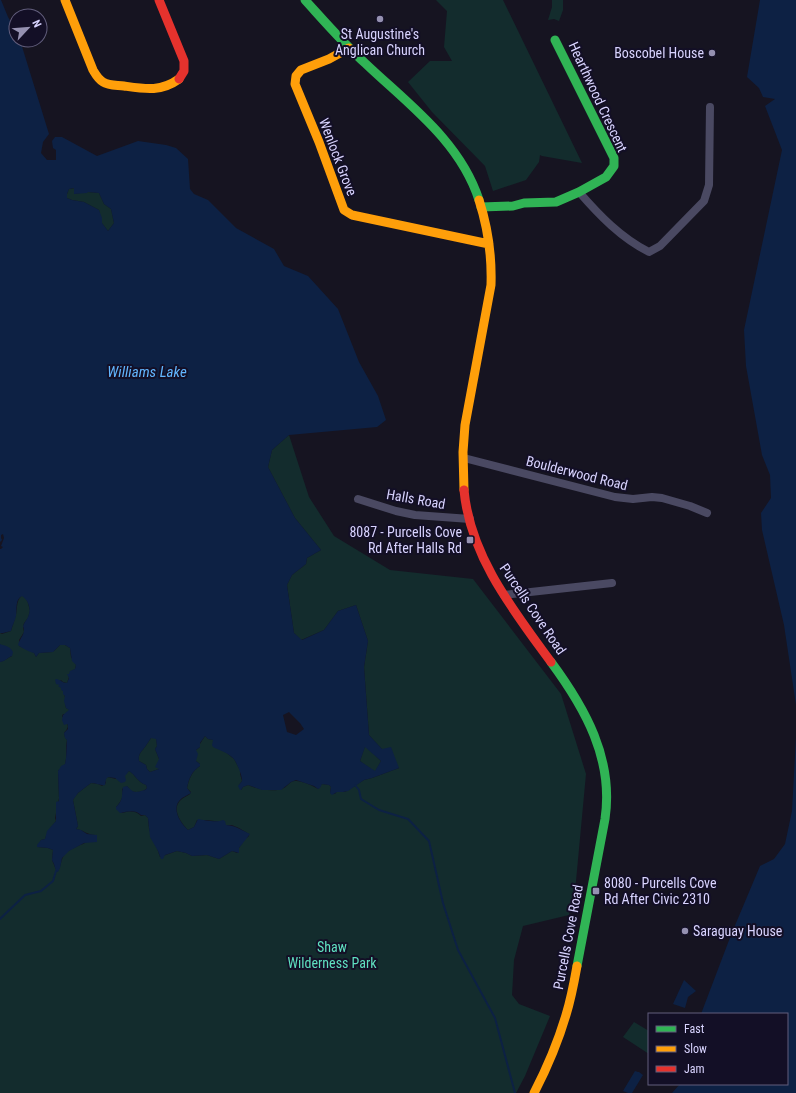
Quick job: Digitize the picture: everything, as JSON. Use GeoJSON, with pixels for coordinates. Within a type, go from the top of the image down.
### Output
{"type":"FeatureCollection","features":[{"type":"Feature","properties":{"kind":"main road"},"geometry":{"type":"LineString","coordinates":[[65,0],[95,74],[99,79],[104,83],[111,85],[151,89],[165,87],[174,83],[181,76],[184,69],[184,61],[159,0]]}},
{"type":"Feature","properties":{"kind":"main road","name":"Purcells Cove Road"},"geometry":{"type":"LineString","coordinates":[[305,0],[349,48],[432,127],[453,150],[476,191],[485,217],[492,261],[491,285],[467,411],[465,431],[463,470],[470,519],[479,550],[492,577],[567,683],[584,711],[598,748],[606,779],[606,815],[573,989],[553,1054],[534,1093]]}},
{"type":"Feature","properties":{"kind":"main road","name":"Hearthwood Crescent"},"geometry":{"type":"LineString","coordinates":[[481,207],[556,202],[578,192],[610,174],[614,166],[614,158],[555,40]]}},
{"type":"Feature","properties":{"kind":"main road","name":"Wenlock Grove"},"geometry":{"type":"LineString","coordinates":[[349,48],[329,59],[301,70],[295,76],[294,81],[319,142],[344,210],[352,215],[490,244]]}},
{"type":"Feature","properties":{"kind":"street"},"geometry":{"type":"LineString","coordinates":[[578,192],[597,213],[636,246],[649,252],[660,246],[704,201],[709,185],[710,107]]}},
{"type":"Feature","properties":{"kind":"street","name":"Boulderwood Road"},"geometry":{"type":"LineString","coordinates":[[464,458],[615,497],[633,499],[652,497],[662,498],[690,506],[707,513]]}},
{"type":"Feature","properties":{"kind":"street","name":"Halls Road"},"geometry":{"type":"LineString","coordinates":[[358,499],[408,514],[470,519]]}},
{"type":"Feature","properties":{"kind":"street"},"geometry":{"type":"LineString","coordinates":[[504,595],[612,583]]}},
{"type":"Feature","properties":{"kind":"green space"},"geometry":{"type":"Polygon","coordinates":[[[436,0],[503,0],[582,163],[540,155],[539,162],[526,180],[493,191],[485,166],[432,112],[408,82],[430,61],[452,61],[444,47],[447,11],[436,0]]]}},
{"type":"Feature","properties":{"kind":"green space"},"geometry":{"type":"Polygon","coordinates":[[[552,0],[563,0],[563,10],[559,21],[554,19],[548,20],[552,7],[552,0]]]}},
{"type":"Feature","properties":{"kind":"green space"},"geometry":{"type":"Polygon","coordinates":[[[75,188],[74,194],[88,192],[99,193],[104,204],[111,209],[114,223],[108,231],[101,222],[99,210],[84,202],[67,198],[69,189],[75,188]]]}},
{"type":"Feature","properties":{"kind":"green space","name":"Shaw Wilderness Park"},"geometry":{"type":"Polygon","coordinates":[[[289,435],[309,497],[334,536],[390,570],[473,579],[561,694],[586,774],[576,881],[569,915],[523,926],[514,960],[512,995],[519,1004],[550,1016],[525,1076],[516,1093],[0,1093],[0,662],[12,656],[0,644],[0,633],[2,634],[11,631],[18,603],[22,595],[28,603],[30,611],[28,618],[24,623],[24,632],[19,640],[19,646],[34,653],[36,657],[39,653],[52,652],[60,645],[65,645],[70,648],[71,657],[76,665],[75,669],[69,675],[68,674],[69,677],[67,683],[61,680],[57,684],[60,684],[64,693],[66,708],[70,710],[62,716],[68,726],[64,733],[67,740],[66,759],[65,764],[58,771],[59,798],[55,818],[56,821],[48,831],[45,839],[41,840],[38,847],[53,850],[52,860],[57,872],[65,854],[95,835],[76,829],[78,826],[73,800],[74,798],[91,783],[102,786],[106,783],[105,780],[107,777],[120,779],[129,771],[140,782],[146,785],[147,788],[137,792],[131,791],[127,786],[122,789],[122,799],[116,807],[122,813],[129,811],[141,816],[145,815],[148,818],[149,829],[160,857],[177,851],[192,856],[207,855],[219,859],[232,851],[237,853],[239,852],[239,848],[249,834],[232,825],[226,825],[220,822],[208,820],[197,820],[194,827],[188,830],[178,815],[177,807],[183,798],[190,794],[191,792],[187,788],[189,781],[193,773],[200,766],[200,764],[196,761],[196,750],[200,747],[200,744],[205,736],[208,739],[213,740],[213,742],[234,759],[240,770],[242,781],[239,785],[241,790],[243,787],[248,785],[261,789],[276,790],[284,788],[293,781],[297,781],[318,789],[322,784],[329,785],[331,787],[330,793],[335,794],[337,791],[345,792],[364,780],[399,768],[369,735],[364,667],[368,641],[356,605],[338,611],[324,630],[301,640],[294,633],[287,585],[292,575],[306,564],[307,558],[321,550],[295,518],[268,467],[272,450],[289,435]]]}},
{"type":"Feature","properties":{"kind":"green space"},"geometry":{"type":"Polygon","coordinates":[[[151,738],[156,738],[157,746],[155,749],[159,759],[159,769],[150,772],[146,765],[139,761],[139,757],[140,753],[151,738]]]}},
{"type":"Feature","properties":{"kind":"green space"},"geometry":{"type":"Polygon","coordinates":[[[365,746],[381,761],[375,772],[360,761],[365,746]]]}},
{"type":"Feature","properties":{"kind":"green space"},"geometry":{"type":"Polygon","coordinates":[[[634,1022],[648,1030],[648,1053],[623,1037],[634,1022]]]}},
{"type":"Feature","properties":{"kind":"water","name":"Williams Lake"},"geometry":{"type":"Polygon","coordinates":[[[0,0],[8,17],[8,48],[22,48],[49,134],[43,142],[41,153],[47,160],[56,160],[56,150],[53,148],[52,141],[55,137],[62,137],[97,156],[138,141],[176,148],[188,159],[190,189],[194,194],[208,200],[236,228],[274,249],[284,266],[308,276],[338,309],[359,362],[378,396],[386,420],[377,427],[289,435],[272,450],[268,467],[295,518],[321,550],[307,558],[306,564],[292,575],[287,585],[294,633],[302,640],[324,630],[338,611],[356,605],[368,641],[364,667],[369,735],[382,749],[391,747],[399,768],[364,780],[348,791],[337,792],[332,795],[330,793],[331,787],[329,785],[322,784],[318,789],[314,786],[296,780],[281,790],[262,790],[248,785],[240,790],[238,786],[242,779],[233,758],[213,747],[213,740],[208,739],[205,736],[200,743],[200,747],[196,750],[198,754],[196,761],[200,764],[200,766],[191,775],[189,781],[187,788],[191,793],[178,802],[177,810],[179,819],[188,830],[194,827],[198,819],[214,821],[223,820],[225,821],[226,825],[236,827],[250,834],[239,848],[239,853],[232,851],[219,859],[207,855],[192,856],[177,851],[165,855],[163,859],[161,859],[150,837],[148,818],[145,815],[141,815],[134,811],[120,813],[116,809],[121,800],[123,787],[127,786],[135,792],[145,790],[147,788],[146,785],[129,771],[125,776],[125,782],[121,783],[115,778],[108,777],[105,785],[91,783],[78,793],[73,800],[78,826],[76,829],[87,834],[97,835],[97,842],[84,843],[69,851],[62,858],[58,872],[56,871],[52,860],[53,850],[37,847],[37,845],[41,840],[45,839],[47,831],[56,821],[56,802],[59,801],[58,771],[61,766],[65,764],[66,758],[67,740],[64,733],[68,729],[68,725],[64,725],[62,720],[63,715],[69,710],[66,708],[63,691],[58,686],[60,685],[56,684],[55,680],[57,679],[67,683],[69,678],[67,674],[75,669],[76,665],[72,661],[70,648],[65,645],[60,645],[53,652],[39,653],[36,657],[34,653],[18,645],[24,632],[23,625],[29,616],[28,603],[22,596],[17,602],[16,616],[11,631],[0,633],[0,549],[3,547],[1,546],[4,538],[3,534],[1,535],[2,540],[0,542],[0,0]],[[74,188],[69,189],[67,198],[84,202],[99,210],[102,223],[108,231],[114,223],[111,209],[104,204],[99,193],[88,192],[74,194],[74,188]],[[289,712],[283,715],[287,732],[296,735],[304,729],[289,712]],[[151,738],[140,753],[139,757],[139,761],[146,765],[150,772],[159,769],[155,767],[159,759],[155,749],[157,746],[156,739],[151,738]],[[365,747],[360,761],[375,771],[381,761],[365,747]]]}},
{"type":"Feature","properties":{"kind":"water"},"geometry":{"type":"Polygon","coordinates":[[[760,0],[796,0],[796,705],[784,625],[762,530],[761,513],[771,498],[770,475],[762,455],[746,366],[744,330],[782,150],[765,106],[775,99],[763,97],[759,88],[747,77],[760,0]]]}},
{"type":"Feature","properties":{"kind":"water"},"geometry":{"type":"Polygon","coordinates":[[[0,644],[9,647],[13,652],[12,656],[0,662],[0,644]]]}},
{"type":"Feature","properties":{"kind":"water"},"geometry":{"type":"Polygon","coordinates":[[[796,737],[796,1093],[672,1093],[679,1085],[788,1085],[788,1013],[701,1013],[731,935],[760,866],[774,859],[785,844],[792,811],[796,737]]]}},
{"type":"Feature","properties":{"kind":"water"},"geometry":{"type":"Polygon","coordinates":[[[684,980],[696,991],[688,997],[685,1008],[673,1004],[684,980]]]}},
{"type":"Feature","properties":{"kind":"water"},"geometry":{"type":"Polygon","coordinates":[[[635,1071],[643,1075],[632,1093],[623,1091],[635,1071]]]}},
{"type":"Feature","properties":{"kind":"waterway"},"geometry":{"type":"LineString","coordinates":[[355,785],[359,790],[361,799],[379,810],[408,819],[429,841],[443,903],[458,950],[495,1018],[515,1093]]}},
{"type":"Feature","properties":{"kind":"waterway"},"geometry":{"type":"LineString","coordinates":[[0,919],[25,895],[41,891],[53,881],[56,871]]}},
{"type":"Feature","properties":{"kind":"traffic: fast"},"geometry":{"type":"LineString","coordinates":[[305,0],[350,49],[415,109],[446,142],[459,159],[479,200]]}},
{"type":"Feature","properties":{"kind":"traffic: fast"},"geometry":{"type":"LineString","coordinates":[[481,207],[556,202],[579,192],[606,177],[614,166],[614,158],[555,40]]}},
{"type":"Feature","properties":{"kind":"traffic: fast"},"geometry":{"type":"LineString","coordinates":[[551,662],[575,698],[594,735],[601,755],[607,797],[605,819],[577,966]]}},
{"type":"Feature","properties":{"kind":"traffic: slow"},"geometry":{"type":"LineString","coordinates":[[65,0],[93,70],[101,81],[110,85],[139,88],[159,88],[179,79]]}},
{"type":"Feature","properties":{"kind":"traffic: slow"},"geometry":{"type":"LineString","coordinates":[[349,48],[329,59],[301,70],[296,76],[295,84],[319,142],[344,210],[352,215],[489,244]]}},
{"type":"Feature","properties":{"kind":"traffic: slow"},"geometry":{"type":"LineString","coordinates":[[464,490],[463,452],[465,425],[491,285],[489,242],[479,200]]}},
{"type":"Feature","properties":{"kind":"traffic: slow"},"geometry":{"type":"LineString","coordinates":[[534,1093],[552,1055],[563,1025],[571,997],[577,966]]}},
{"type":"Feature","properties":{"kind":"traffic: jam"},"geometry":{"type":"LineString","coordinates":[[159,0],[184,61],[184,71],[179,79]]}},
{"type":"Feature","properties":{"kind":"traffic: jam"},"geometry":{"type":"LineString","coordinates":[[464,490],[468,514],[484,560],[508,602],[551,662]]}},
{"type":"Feature","properties":{"kind":"place","name":"St Augustine's Anglican Church"},"geometry":{"type":"Point","coordinates":[380,19]}},
{"type":"Feature","properties":{"kind":"place","name":"Boscobel House"},"geometry":{"type":"Point","coordinates":[712,53]}},
{"type":"Feature","properties":{"kind":"place","name":"8087 - Purcells Cove Rd After Halls Rd"},"geometry":{"type":"Point","coordinates":[470,540]}},
{"type":"Feature","properties":{"kind":"place","name":"8080 - Purcells Cove Rd After Civic 2310"},"geometry":{"type":"Point","coordinates":[596,891]}},
{"type":"Feature","properties":{"kind":"place","name":"Saraguay House"},"geometry":{"type":"Point","coordinates":[685,931]}}]}
